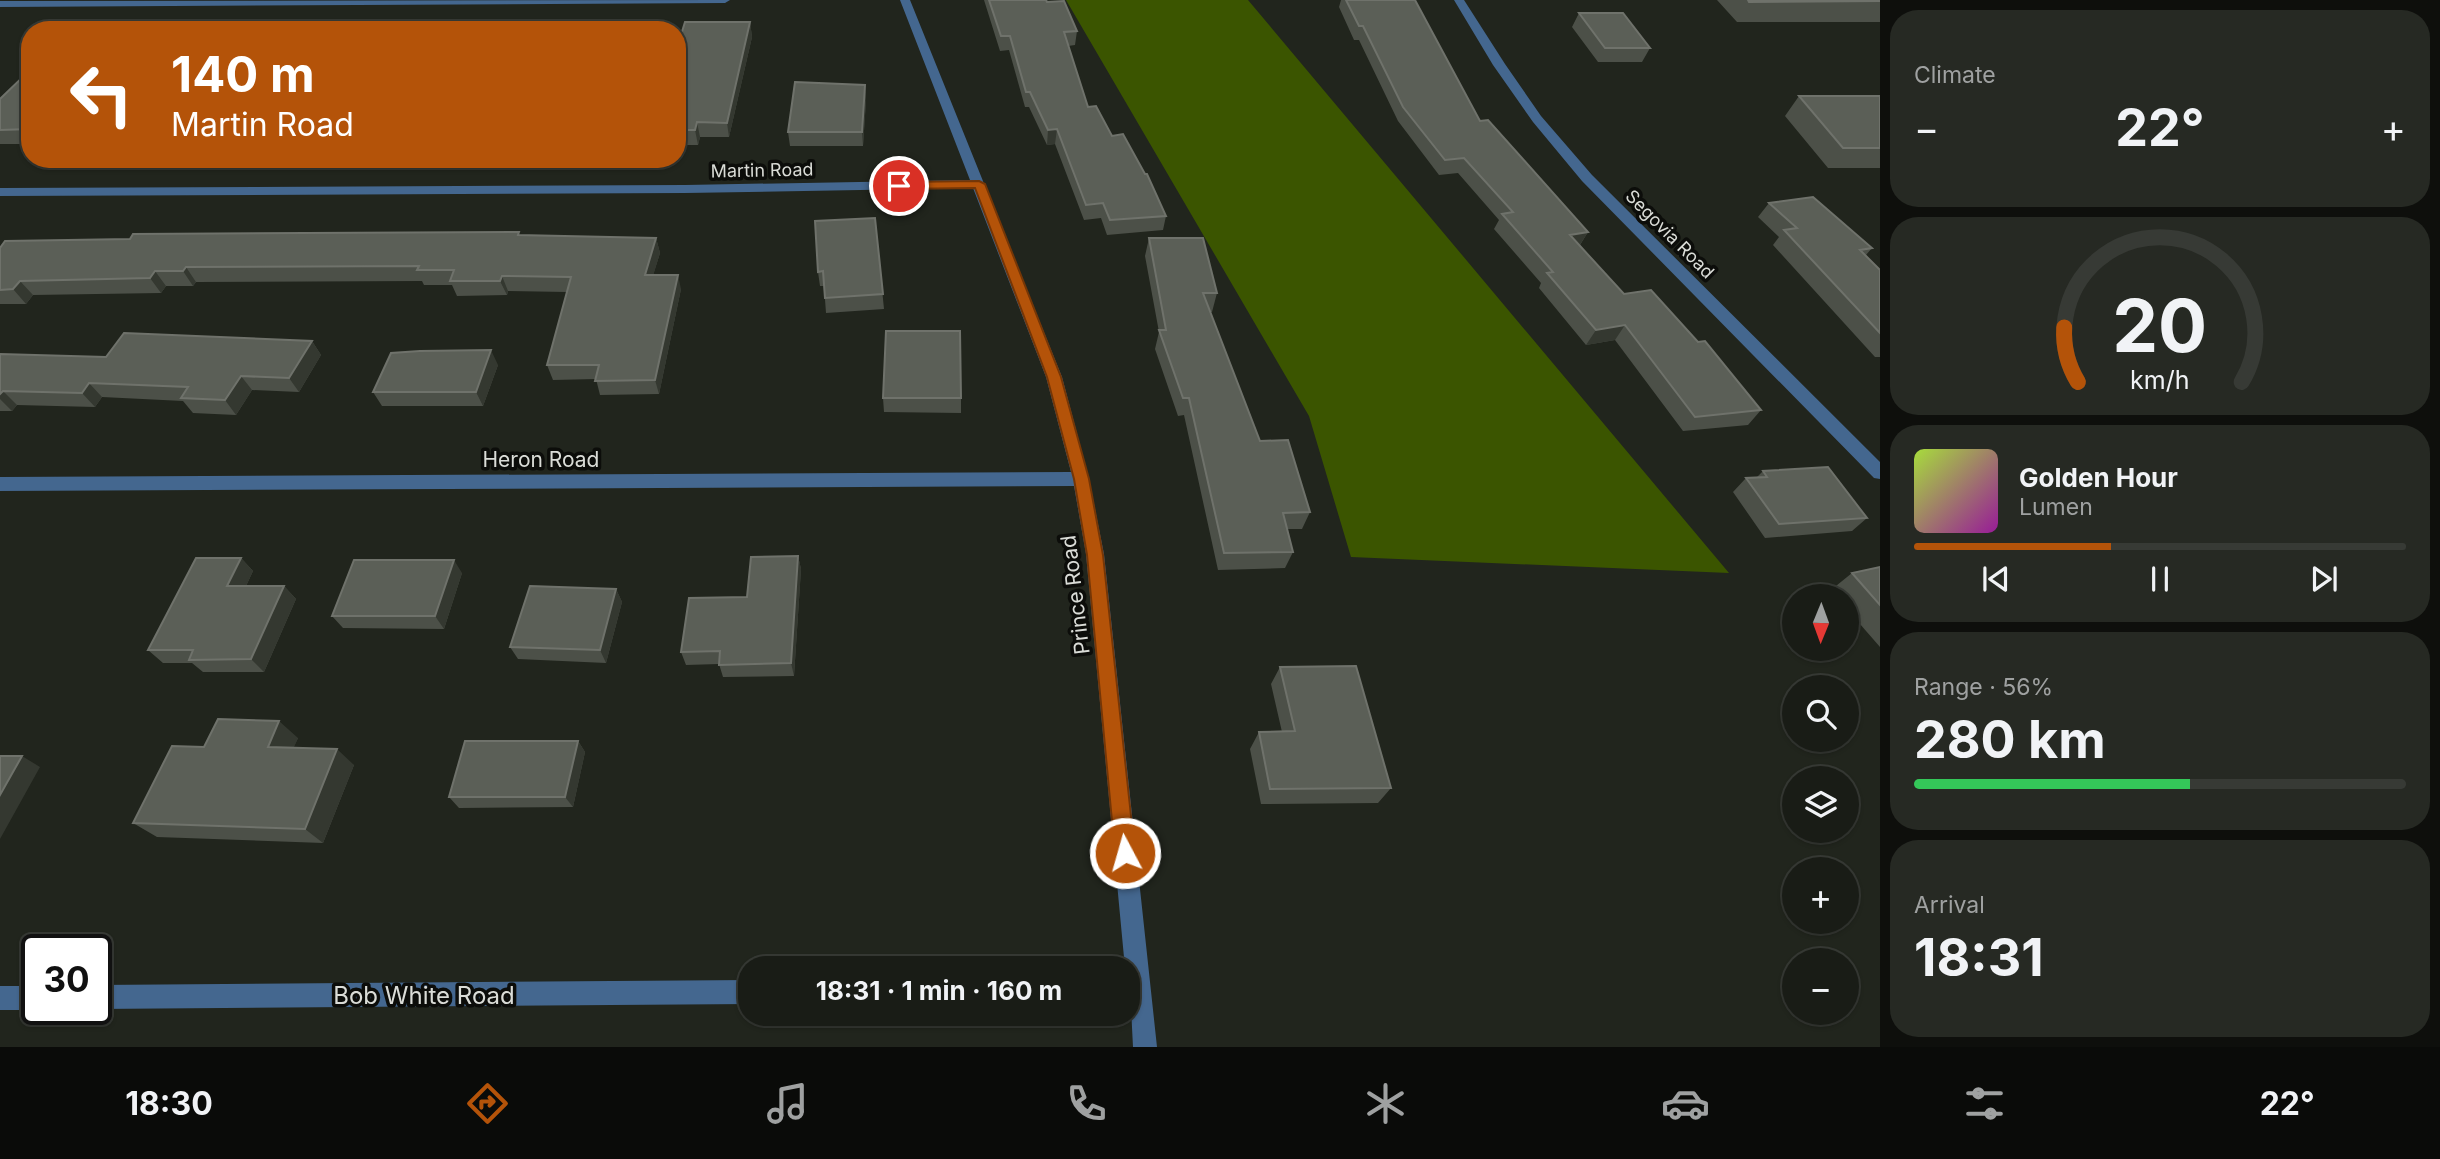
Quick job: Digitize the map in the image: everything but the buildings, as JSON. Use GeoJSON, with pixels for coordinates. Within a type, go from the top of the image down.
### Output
{"type":"FeatureCollection","features":[{"type":"Feature","properties":{"kind":"street"},"geometry":{"type":"LineString","coordinates":[[0,4],[725,0]]}},
{"type":"Feature","properties":{"kind":"street","name":"Prince Road"},"geometry":{"type":"LineString","coordinates":[[905,0],[1054,377],[1081,479],[1095,555],[1131,956]]}},
{"type":"Feature","properties":{"kind":"street","name":"Segovia Road"},"geometry":{"type":"LineString","coordinates":[[1459,0],[1522,97],[1587,178],[1880,473]]}},
{"type":"Feature","properties":{"kind":"street","name":"Martin Road"},"geometry":{"type":"LineString","coordinates":[[0,192],[671,189],[979,184]]}},
{"type":"Feature","properties":{"kind":"street","name":"Heron Road"},"geometry":{"type":"LineString","coordinates":[[0,484],[1081,479]]}},
{"type":"Feature","properties":{"kind":"street","name":"Bob White Road"},"geometry":{"type":"LineString","coordinates":[[112,997],[738,992]]}},
{"type":"Feature","properties":{"kind":"street"},"geometry":{"type":"LineString","coordinates":[[0,998],[21,998]]}},
{"type":"Feature","properties":{"kind":"street","name":"Prince Road"},"geometry":{"type":"LineString","coordinates":[[1140,1021],[1145,1047]]}},
{"type":"Feature","properties":{"kind":"green space"},"geometry":{"type":"Polygon","coordinates":[[[1066,0],[1248,0],[1729,573],[1351,557],[1309,416],[1066,0]]]}},
{"type":"Feature","properties":{"kind":"route"},"geometry":{"type":"LineString","coordinates":[[899,186],[979,184],[1054,377],[1081,479],[1095,555],[1125,853]]}}]}
